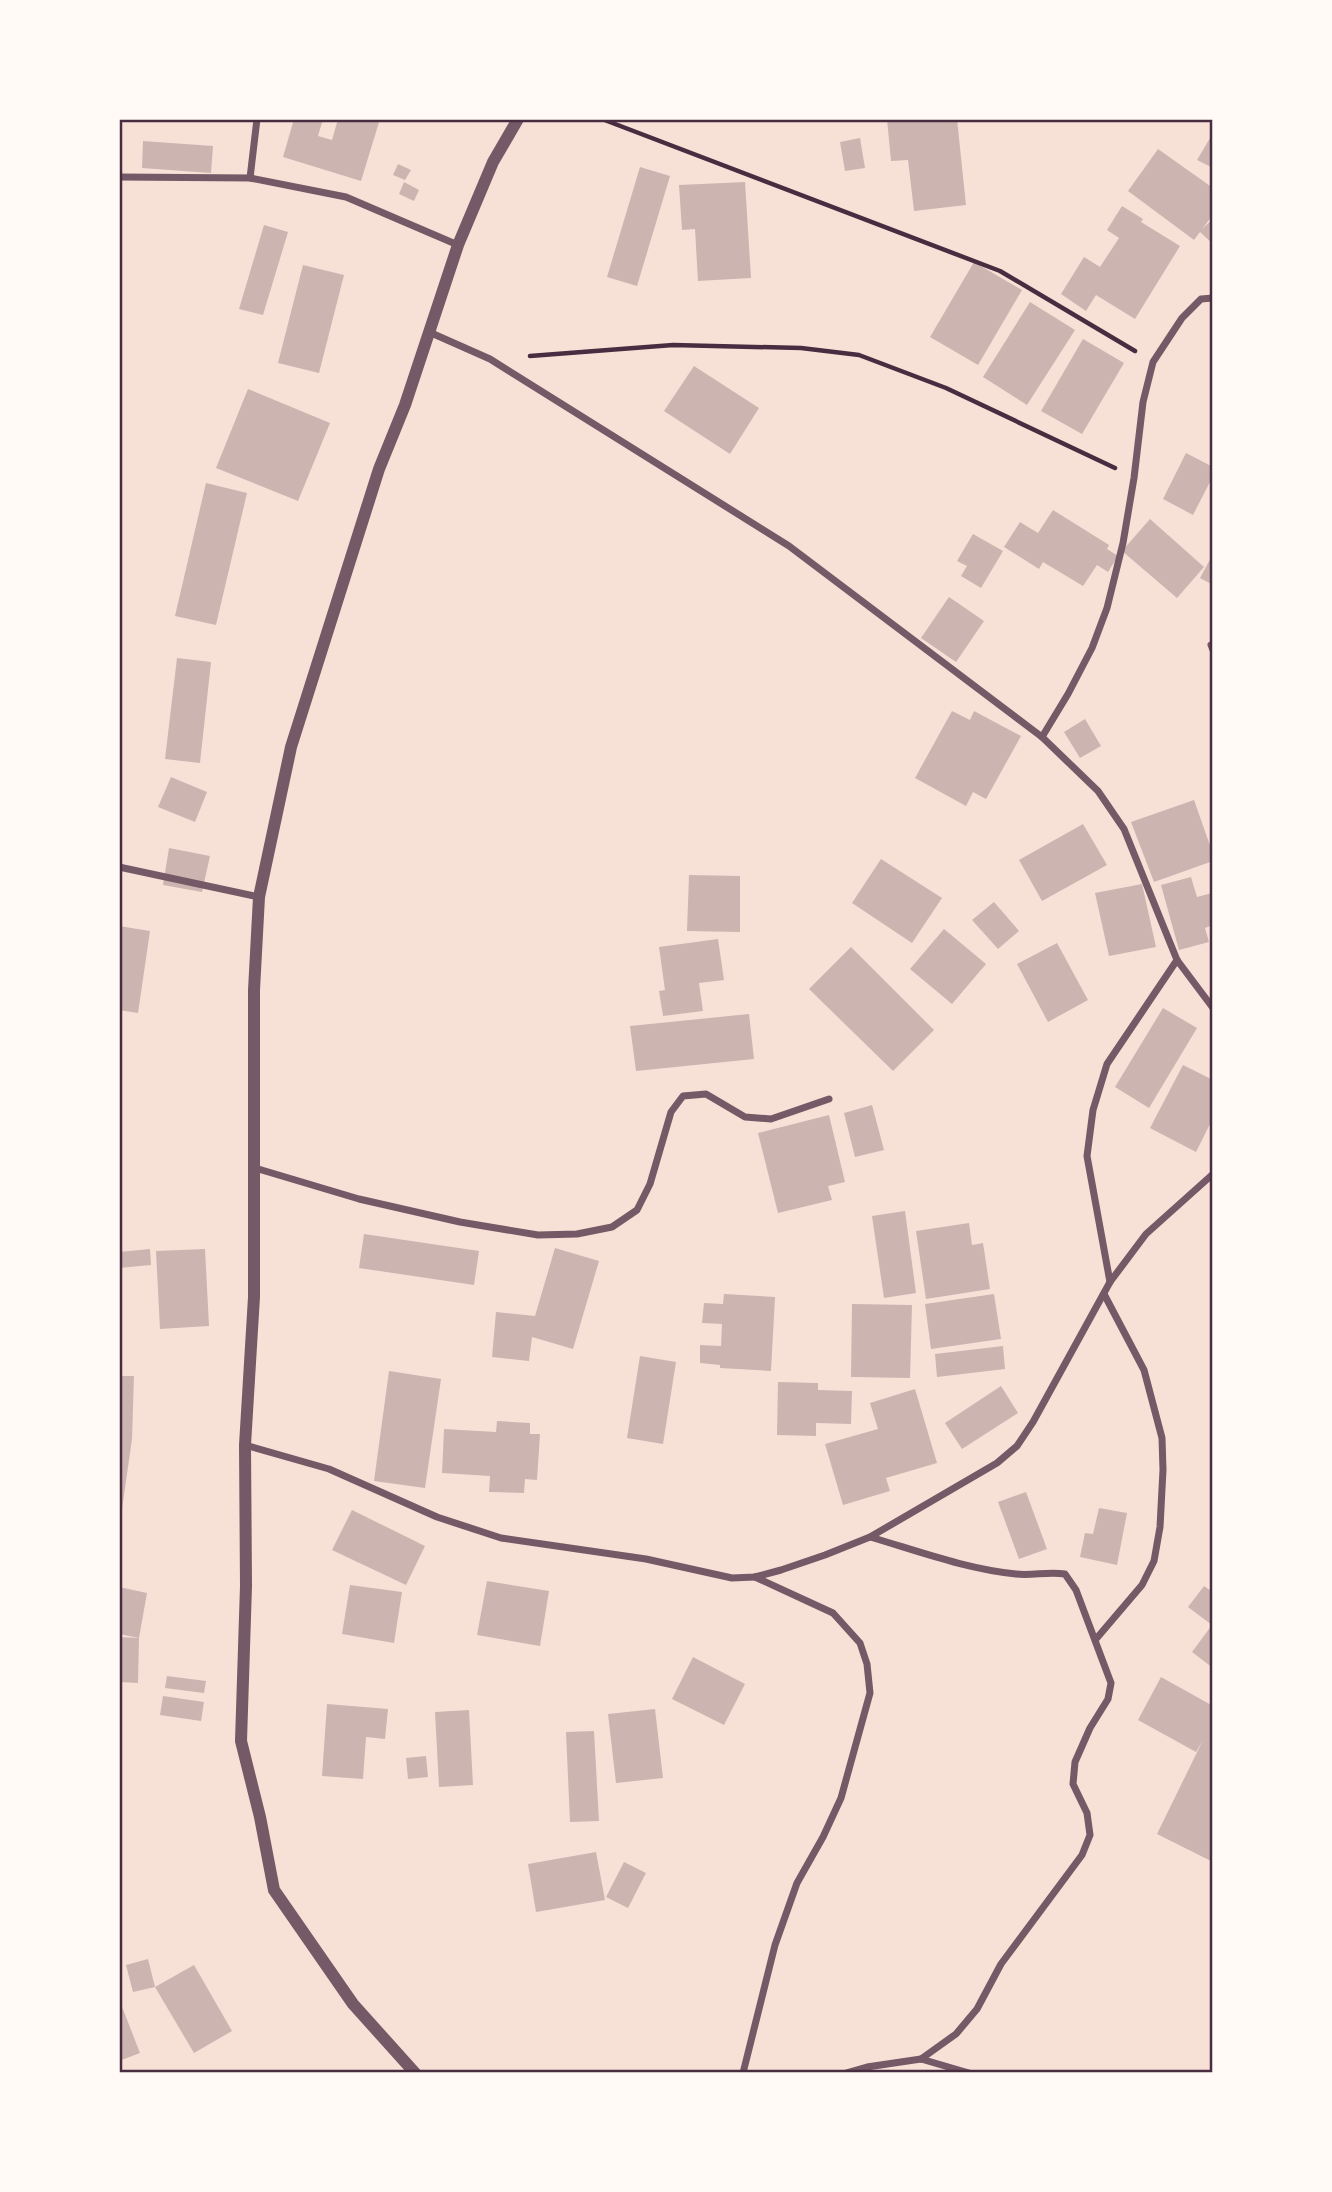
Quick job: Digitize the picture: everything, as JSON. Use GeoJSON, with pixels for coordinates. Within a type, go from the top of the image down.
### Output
{"type":"FeatureCollection","features":[{"type":"Feature","properties":{"kind":"street"},"geometry":{"type":"LineString","coordinates":[[250,178],[257,119]]}},
{"type":"Feature","properties":{"kind":"street"},"geometry":{"type":"LineString","coordinates":[[415,2073],[353,2004],[274,1889],[241,1741],[246,1586],[245,1445],[254,1297],[254,990],[259,897],[291,747],[379,469],[405,405],[458,245],[493,162],[518,119]]}},
{"type":"Feature","properties":{"kind":"street"},"geometry":{"type":"LineString","coordinates":[[119,177],[250,178],[346,197],[458,245]]}},
{"type":"Feature","properties":{"kind":"street"},"geometry":{"type":"LineString","coordinates":[[1042,737],[1092,649],[1107,608],[1123,543],[1135,478],[1143,402],[1153,362],[1182,318],[1201,299],[1213,298]]}},
{"type":"Feature","properties":{"kind":"street"},"geometry":{"type":"LineString","coordinates":[[429,332],[491,359],[789,546],[1042,737],[1098,791],[1124,829],[1177,960],[1213,1007]]}},
{"type":"Feature","properties":{"kind":"street"},"geometry":{"type":"LineString","coordinates":[[119,867],[259,897]]}},
{"type":"Feature","properties":{"kind":"street"},"geometry":{"type":"LineString","coordinates":[[1110,1282],[1087,1156],[1093,1110],[1107,1064],[1177,960]]}},
{"type":"Feature","properties":{"kind":"street"},"geometry":{"type":"LineString","coordinates":[[255,1168],[359,1199],[460,1222],[538,1235],[577,1234],[612,1227],[637,1210],[650,1184],[671,1112],[683,1096],[706,1094],[745,1117],[771,1119],[829,1099]]}},
{"type":"Feature","properties":{"kind":"street"},"geometry":{"type":"LineString","coordinates":[[245,1445],[329,1469],[438,1517],[500,1538],[646,1559],[732,1578],[755,1577],[825,1555],[870,1536],[997,1462],[1017,1446],[1110,1282],[1146,1234],[1213,1174]]}},
{"type":"Feature","properties":{"kind":"street"},"geometry":{"type":"LineString","coordinates":[[1096,1639],[1142,1585],[1154,1561],[1160,1527],[1163,1470],[1162,1438],[1144,1370],[1104,1294]]}},
{"type":"Feature","properties":{"kind":"street"},"geometry":{"type":"LineString","coordinates":[[870,1536],[963,1565],[1019,1574],[1065,1574],[1076,1590],[1111,1683],[1108,1699],[1090,1728],[1075,1762],[1073,1784],[1087,1813],[1090,1835],[1082,1855],[1001,1964],[977,2009],[956,2034],[921,2059]]}},
{"type":"Feature","properties":{"kind":"street"},"geometry":{"type":"LineString","coordinates":[[743,2073],[775,1945],[797,1883],[841,1798],[870,1693],[867,1664],[860,1643],[833,1613],[755,1577]]}},
{"type":"Feature","properties":{"kind":"street"},"geometry":{"type":"LineString","coordinates":[[846,2073],[921,2059],[969,2073]]}},
{"type":"Feature","properties":{"kind":"path"},"geometry":{"type":"LineString","coordinates":[[602,119],[1000,271],[1153,362]]}},
{"type":"Feature","properties":{"kind":"path"},"geometry":{"type":"LineString","coordinates":[[491,359],[673,345],[801,348],[859,355],[946,388],[1135,478]]}},
{"type":"Feature","properties":{"kind":"building"},"geometry":{"type":"Polygon","coordinates":[[[294,119],[323,119],[318,136],[332,140],[338,119],[380,119],[361,181],[283,157],[294,119]]]}},
{"type":"Feature","properties":{"kind":"building"},"geometry":{"type":"Polygon","coordinates":[[[887,119],[957,119],[966,205],[914,211],[908,160],[891,161],[887,119]]]}},
{"type":"Feature","properties":{"kind":"building"},"geometry":{"type":"Polygon","coordinates":[[[1213,133],[1213,168],[1197,160],[1213,133]]]}},
{"type":"Feature","properties":{"kind":"building"},"geometry":{"type":"Polygon","coordinates":[[[860,138],[865,168],[845,171],[840,142],[860,138]]]}},
{"type":"Feature","properties":{"kind":"building"},"geometry":{"type":"Polygon","coordinates":[[[143,141],[213,146],[211,173],[142,168],[143,141]]]}},
{"type":"Feature","properties":{"kind":"building"},"geometry":{"type":"Polygon","coordinates":[[[1158,149],[1213,188],[1213,215],[1202,229],[1213,219],[1213,244],[1200,232],[1194,240],[1128,191],[1158,149]]]}},
{"type":"Feature","properties":{"kind":"building"},"geometry":{"type":"Polygon","coordinates":[[[398,164],[411,170],[405,180],[393,175],[398,164]]]}},
{"type":"Feature","properties":{"kind":"building"},"geometry":{"type":"Polygon","coordinates":[[[640,167],[670,176],[637,286],[607,277],[640,167]]]}},
{"type":"Feature","properties":{"kind":"building"},"geometry":{"type":"Polygon","coordinates":[[[404,182],[419,190],[414,201],[399,194],[404,182]]]}},
{"type":"Feature","properties":{"kind":"building"},"geometry":{"type":"Polygon","coordinates":[[[745,182],[751,278],[698,281],[695,229],[682,230],[679,185],[745,182]]]}},
{"type":"Feature","properties":{"kind":"building"},"geometry":{"type":"Polygon","coordinates":[[[1122,206],[1143,219],[1141,222],[1180,246],[1135,319],[1096,295],[1086,311],[1061,294],[1084,257],[1100,267],[1119,238],[1107,230],[1122,206]]]}},
{"type":"Feature","properties":{"kind":"building"},"geometry":{"type":"Polygon","coordinates":[[[264,225],[288,232],[263,315],[239,309],[264,225]]]}},
{"type":"Feature","properties":{"kind":"building"},"geometry":{"type":"Polygon","coordinates":[[[974,262],[1022,290],[978,365],[930,337],[974,262]]]}},
{"type":"Feature","properties":{"kind":"building"},"geometry":{"type":"Polygon","coordinates":[[[303,265],[344,275],[319,373],[278,363],[303,265]]]}},
{"type":"Feature","properties":{"kind":"building"},"geometry":{"type":"Polygon","coordinates":[[[1030,302],[1075,330],[1027,405],[983,377],[1030,302]]]}},
{"type":"Feature","properties":{"kind":"building"},"geometry":{"type":"Polygon","coordinates":[[[1083,339],[1124,363],[1082,434],[1041,411],[1083,339]]]}},
{"type":"Feature","properties":{"kind":"building"},"geometry":{"type":"Polygon","coordinates":[[[694,366],[759,408],[730,454],[664,411],[694,366]]]}},
{"type":"Feature","properties":{"kind":"building"},"geometry":{"type":"Polygon","coordinates":[[[248,389],[330,423],[298,501],[216,468],[248,389]]]}},
{"type":"Feature","properties":{"kind":"building"},"geometry":{"type":"Polygon","coordinates":[[[1186,453],[1213,467],[1213,476],[1193,515],[1163,499],[1186,453]]]}},
{"type":"Feature","properties":{"kind":"building"},"geometry":{"type":"Polygon","coordinates":[[[206,483],[247,493],[216,625],[175,616],[206,483]]]}},
{"type":"Feature","properties":{"kind":"building"},"geometry":{"type":"Polygon","coordinates":[[[1053,510],[1109,545],[1107,549],[1118,556],[1108,572],[1097,565],[1083,586],[1043,562],[1039,569],[1004,547],[1020,522],[1038,533],[1053,510]]]}},
{"type":"Feature","properties":{"kind":"building"},"geometry":{"type":"Polygon","coordinates":[[[1150,519],[1204,567],[1177,598],[1122,551],[1150,519]]]}},
{"type":"Feature","properties":{"kind":"building"},"geometry":{"type":"Polygon","coordinates":[[[973,534],[1003,551],[981,588],[961,576],[967,566],[957,561],[973,534]]]}},
{"type":"Feature","properties":{"kind":"building"},"geometry":{"type":"Polygon","coordinates":[[[1213,554],[1213,585],[1200,578],[1213,554]]]}},
{"type":"Feature","properties":{"kind":"building"},"geometry":{"type":"Polygon","coordinates":[[[949,597],[984,621],[956,662],[921,638],[949,597]]]}},
{"type":"Feature","properties":{"kind":"building"},"geometry":{"type":"Polygon","coordinates":[[[177,658],[211,662],[200,763],[165,759],[177,658]]]}},
{"type":"Feature","properties":{"kind":"building"},"geometry":{"type":"Polygon","coordinates":[[[952,711],[970,720],[974,711],[1021,736],[986,799],[973,792],[966,806],[915,778],[952,711]]]}},
{"type":"Feature","properties":{"kind":"building"},"geometry":{"type":"Polygon","coordinates":[[[1085,719],[1101,746],[1080,758],[1064,732],[1085,719]]]}},
{"type":"Feature","properties":{"kind":"building"},"geometry":{"type":"Polygon","coordinates":[[[171,777],[207,792],[195,822],[158,807],[171,777]]]}},
{"type":"Feature","properties":{"kind":"building"},"geometry":{"type":"Polygon","coordinates":[[[1194,800],[1213,861],[1154,882],[1131,822],[1194,800]]]}},
{"type":"Feature","properties":{"kind":"building"},"geometry":{"type":"Polygon","coordinates":[[[1083,824],[1107,865],[1042,901],[1019,860],[1083,824]]]}},
{"type":"Feature","properties":{"kind":"building"},"geometry":{"type":"Polygon","coordinates":[[[169,848],[210,856],[202,892],[163,885],[169,848]]]}},
{"type":"Feature","properties":{"kind":"building"},"geometry":{"type":"Polygon","coordinates":[[[881,859],[942,898],[912,943],[852,903],[881,859]]]}},
{"type":"Feature","properties":{"kind":"building"},"geometry":{"type":"Polygon","coordinates":[[[689,875],[740,876],[740,932],[687,931],[689,875]]]}},
{"type":"Feature","properties":{"kind":"building"},"geometry":{"type":"Polygon","coordinates":[[[1191,877],[1197,897],[1212,893],[1213,925],[1205,928],[1209,942],[1179,950],[1161,885],[1191,877]]]}},
{"type":"Feature","properties":{"kind":"building"},"geometry":{"type":"Polygon","coordinates":[[[1142,884],[1156,947],[1109,956],[1095,893],[1142,884]]]}},
{"type":"Feature","properties":{"kind":"building"},"geometry":{"type":"Polygon","coordinates":[[[994,902],[1019,931],[998,949],[972,920],[994,902]]]}},
{"type":"Feature","properties":{"kind":"building"},"geometry":{"type":"Polygon","coordinates":[[[119,926],[150,931],[138,1013],[119,1010],[119,926]]]}},
{"type":"Feature","properties":{"kind":"building"},"geometry":{"type":"Polygon","coordinates":[[[944,929],[986,964],[952,1004],[910,969],[944,929]]]}},
{"type":"Feature","properties":{"kind":"building"},"geometry":{"type":"Polygon","coordinates":[[[718,939],[724,980],[699,983],[703,1011],[663,1016],[659,991],[665,990],[659,947],[718,939]]]}},
{"type":"Feature","properties":{"kind":"building"},"geometry":{"type":"Polygon","coordinates":[[[1057,943],[1088,1000],[1048,1022],[1017,964],[1057,943]]]}},
{"type":"Feature","properties":{"kind":"building"},"geometry":{"type":"Polygon","coordinates":[[[851,947],[934,1030],[893,1071],[809,989],[851,947]]]}},
{"type":"Feature","properties":{"kind":"building"},"geometry":{"type":"Polygon","coordinates":[[[1163,1008],[1197,1028],[1149,1108],[1115,1087],[1163,1008]]]}},
{"type":"Feature","properties":{"kind":"building"},"geometry":{"type":"Polygon","coordinates":[[[749,1014],[754,1059],[636,1071],[630,1026],[749,1014]]]}},
{"type":"Feature","properties":{"kind":"building"},"geometry":{"type":"Polygon","coordinates":[[[1183,1065],[1213,1080],[1213,1118],[1196,1152],[1150,1128],[1183,1065]]]}},
{"type":"Feature","properties":{"kind":"building"},"geometry":{"type":"Polygon","coordinates":[[[872,1105],[884,1150],[855,1157],[844,1113],[872,1105]]]}},
{"type":"Feature","properties":{"kind":"building"},"geometry":{"type":"Polygon","coordinates":[[[829,1115],[845,1182],[828,1186],[832,1200],[778,1213],[758,1133],[829,1115]]]}},
{"type":"Feature","properties":{"kind":"building"},"geometry":{"type":"Polygon","coordinates":[[[905,1211],[916,1293],[884,1298],[872,1216],[905,1211]]]}},
{"type":"Feature","properties":{"kind":"building"},"geometry":{"type":"Polygon","coordinates":[[[969,1223],[972,1245],[983,1243],[990,1289],[926,1299],[916,1231],[969,1223]]]}},
{"type":"Feature","properties":{"kind":"building"},"geometry":{"type":"Polygon","coordinates":[[[364,1234],[479,1251],[474,1285],[359,1268],[364,1234]]]}},
{"type":"Feature","properties":{"kind":"building"},"geometry":{"type":"Polygon","coordinates":[[[555,1248],[599,1261],[573,1349],[532,1337],[529,1361],[492,1357],[496,1312],[535,1316],[555,1248]]]}},
{"type":"Feature","properties":{"kind":"building"},"geometry":{"type":"Polygon","coordinates":[[[150,1249],[151,1265],[119,1268],[119,1252],[150,1249]]]}},
{"type":"Feature","properties":{"kind":"building"},"geometry":{"type":"Polygon","coordinates":[[[205,1249],[209,1326],[160,1329],[156,1251],[205,1249]]]}},
{"type":"Feature","properties":{"kind":"building"},"geometry":{"type":"Polygon","coordinates":[[[724,1294],[775,1297],[771,1371],[720,1368],[720,1365],[700,1363],[700,1345],[721,1346],[722,1324],[702,1323],[704,1303],[723,1304],[724,1294]]]}},
{"type":"Feature","properties":{"kind":"building"},"geometry":{"type":"Polygon","coordinates":[[[994,1294],[1001,1339],[931,1349],[925,1304],[994,1294]]]}},
{"type":"Feature","properties":{"kind":"building"},"geometry":{"type":"Polygon","coordinates":[[[852,1304],[912,1305],[910,1378],[851,1377],[852,1304]]]}},
{"type":"Feature","properties":{"kind":"building"},"geometry":{"type":"Polygon","coordinates":[[[1003,1346],[1005,1369],[937,1377],[935,1354],[1003,1346]]]}},
{"type":"Feature","properties":{"kind":"building"},"geometry":{"type":"Polygon","coordinates":[[[640,1356],[676,1362],[663,1444],[627,1438],[640,1356]]]}},
{"type":"Feature","properties":{"kind":"building"},"geometry":{"type":"Polygon","coordinates":[[[389,1371],[441,1379],[425,1488],[374,1481],[389,1371]]]}},
{"type":"Feature","properties":{"kind":"building"},"geometry":{"type":"Polygon","coordinates":[[[119,1376],[134,1376],[132,1439],[121,1516],[119,1376]]]}},
{"type":"Feature","properties":{"kind":"building"},"geometry":{"type":"Polygon","coordinates":[[[778,1382],[818,1383],[818,1390],[852,1391],[851,1424],[816,1423],[816,1436],[777,1435],[778,1382]]]}},
{"type":"Feature","properties":{"kind":"building"},"geometry":{"type":"Polygon","coordinates":[[[1001,1386],[1018,1413],[962,1449],[945,1423],[1001,1386]]]}},
{"type":"Feature","properties":{"kind":"building"},"geometry":{"type":"Polygon","coordinates":[[[915,1389],[937,1463],[886,1478],[890,1491],[843,1505],[825,1444],[878,1429],[870,1403],[915,1389]]]}},
{"type":"Feature","properties":{"kind":"building"},"geometry":{"type":"Polygon","coordinates":[[[497,1421],[530,1423],[530,1434],[540,1434],[537,1480],[525,1479],[524,1493],[489,1492],[490,1476],[442,1473],[444,1429],[496,1432],[497,1421]]]}},
{"type":"Feature","properties":{"kind":"building"},"geometry":{"type":"Polygon","coordinates":[[[1026,1492],[1047,1549],[1019,1559],[998,1502],[1026,1492]]]}},
{"type":"Feature","properties":{"kind":"building"},"geometry":{"type":"Polygon","coordinates":[[[1099,1508],[1127,1513],[1117,1565],[1080,1557],[1085,1533],[1093,1534],[1099,1508]]]}},
{"type":"Feature","properties":{"kind":"building"},"geometry":{"type":"Polygon","coordinates":[[[352,1510],[425,1546],[406,1585],[332,1550],[352,1510]]]}},
{"type":"Feature","properties":{"kind":"building"},"geometry":{"type":"Polygon","coordinates":[[[487,1581],[549,1591],[540,1646],[477,1635],[487,1581]]]}},
{"type":"Feature","properties":{"kind":"building"},"geometry":{"type":"Polygon","coordinates":[[[350,1585],[402,1592],[394,1643],[342,1634],[350,1585]]]}},
{"type":"Feature","properties":{"kind":"building"},"geometry":{"type":"Polygon","coordinates":[[[1204,1586],[1213,1592],[1213,1668],[1192,1652],[1212,1625],[1188,1607],[1204,1586]]]}},
{"type":"Feature","properties":{"kind":"building"},"geometry":{"type":"Polygon","coordinates":[[[119,1587],[147,1593],[139,1638],[119,1634],[119,1587]]]}},
{"type":"Feature","properties":{"kind":"building"},"geometry":{"type":"Polygon","coordinates":[[[119,1637],[139,1638],[138,1683],[119,1682],[119,1637]]]}},
{"type":"Feature","properties":{"kind":"building"},"geometry":{"type":"Polygon","coordinates":[[[693,1657],[745,1684],[724,1725],[672,1699],[693,1657]]]}},
{"type":"Feature","properties":{"kind":"building"},"geometry":{"type":"Polygon","coordinates":[[[167,1676],[206,1681],[204,1693],[165,1688],[167,1676]]]}},
{"type":"Feature","properties":{"kind":"building"},"geometry":{"type":"Polygon","coordinates":[[[1161,1677],[1213,1706],[1213,1862],[1157,1834],[1203,1740],[1196,1752],[1138,1720],[1161,1677]]]}},
{"type":"Feature","properties":{"kind":"building"},"geometry":{"type":"Polygon","coordinates":[[[163,1696],[204,1702],[201,1721],[160,1715],[163,1696]]]}},
{"type":"Feature","properties":{"kind":"building"},"geometry":{"type":"Polygon","coordinates":[[[327,1704],[388,1709],[385,1739],[366,1737],[363,1779],[322,1776],[327,1704]]]}},
{"type":"Feature","properties":{"kind":"building"},"geometry":{"type":"Polygon","coordinates":[[[655,1709],[663,1778],[616,1783],[608,1714],[655,1709]]]}},
{"type":"Feature","properties":{"kind":"building"},"geometry":{"type":"Polygon","coordinates":[[[469,1710],[473,1785],[439,1787],[435,1712],[469,1710]]]}},
{"type":"Feature","properties":{"kind":"building"},"geometry":{"type":"Polygon","coordinates":[[[594,1731],[599,1821],[570,1822],[566,1732],[594,1731]]]}},
{"type":"Feature","properties":{"kind":"building"},"geometry":{"type":"Polygon","coordinates":[[[426,1756],[428,1777],[408,1779],[406,1758],[426,1756]]]}},
{"type":"Feature","properties":{"kind":"building"},"geometry":{"type":"Polygon","coordinates":[[[596,1852],[605,1900],[536,1912],[528,1864],[596,1852]]]}},
{"type":"Feature","properties":{"kind":"building"},"geometry":{"type":"Polygon","coordinates":[[[624,1862],[646,1873],[628,1908],[606,1897],[624,1862]]]}},
{"type":"Feature","properties":{"kind":"building"},"geometry":{"type":"Polygon","coordinates":[[[148,1959],[155,1987],[133,1992],[126,1965],[148,1959]]]}},
{"type":"Feature","properties":{"kind":"building"},"geometry":{"type":"Polygon","coordinates":[[[194,1965],[232,2031],[194,2053],[155,1987],[194,1965]]]}},
{"type":"Feature","properties":{"kind":"building"},"geometry":{"type":"Polygon","coordinates":[[[119,1999],[140,2053],[119,2061],[119,1999]]]}}]}
